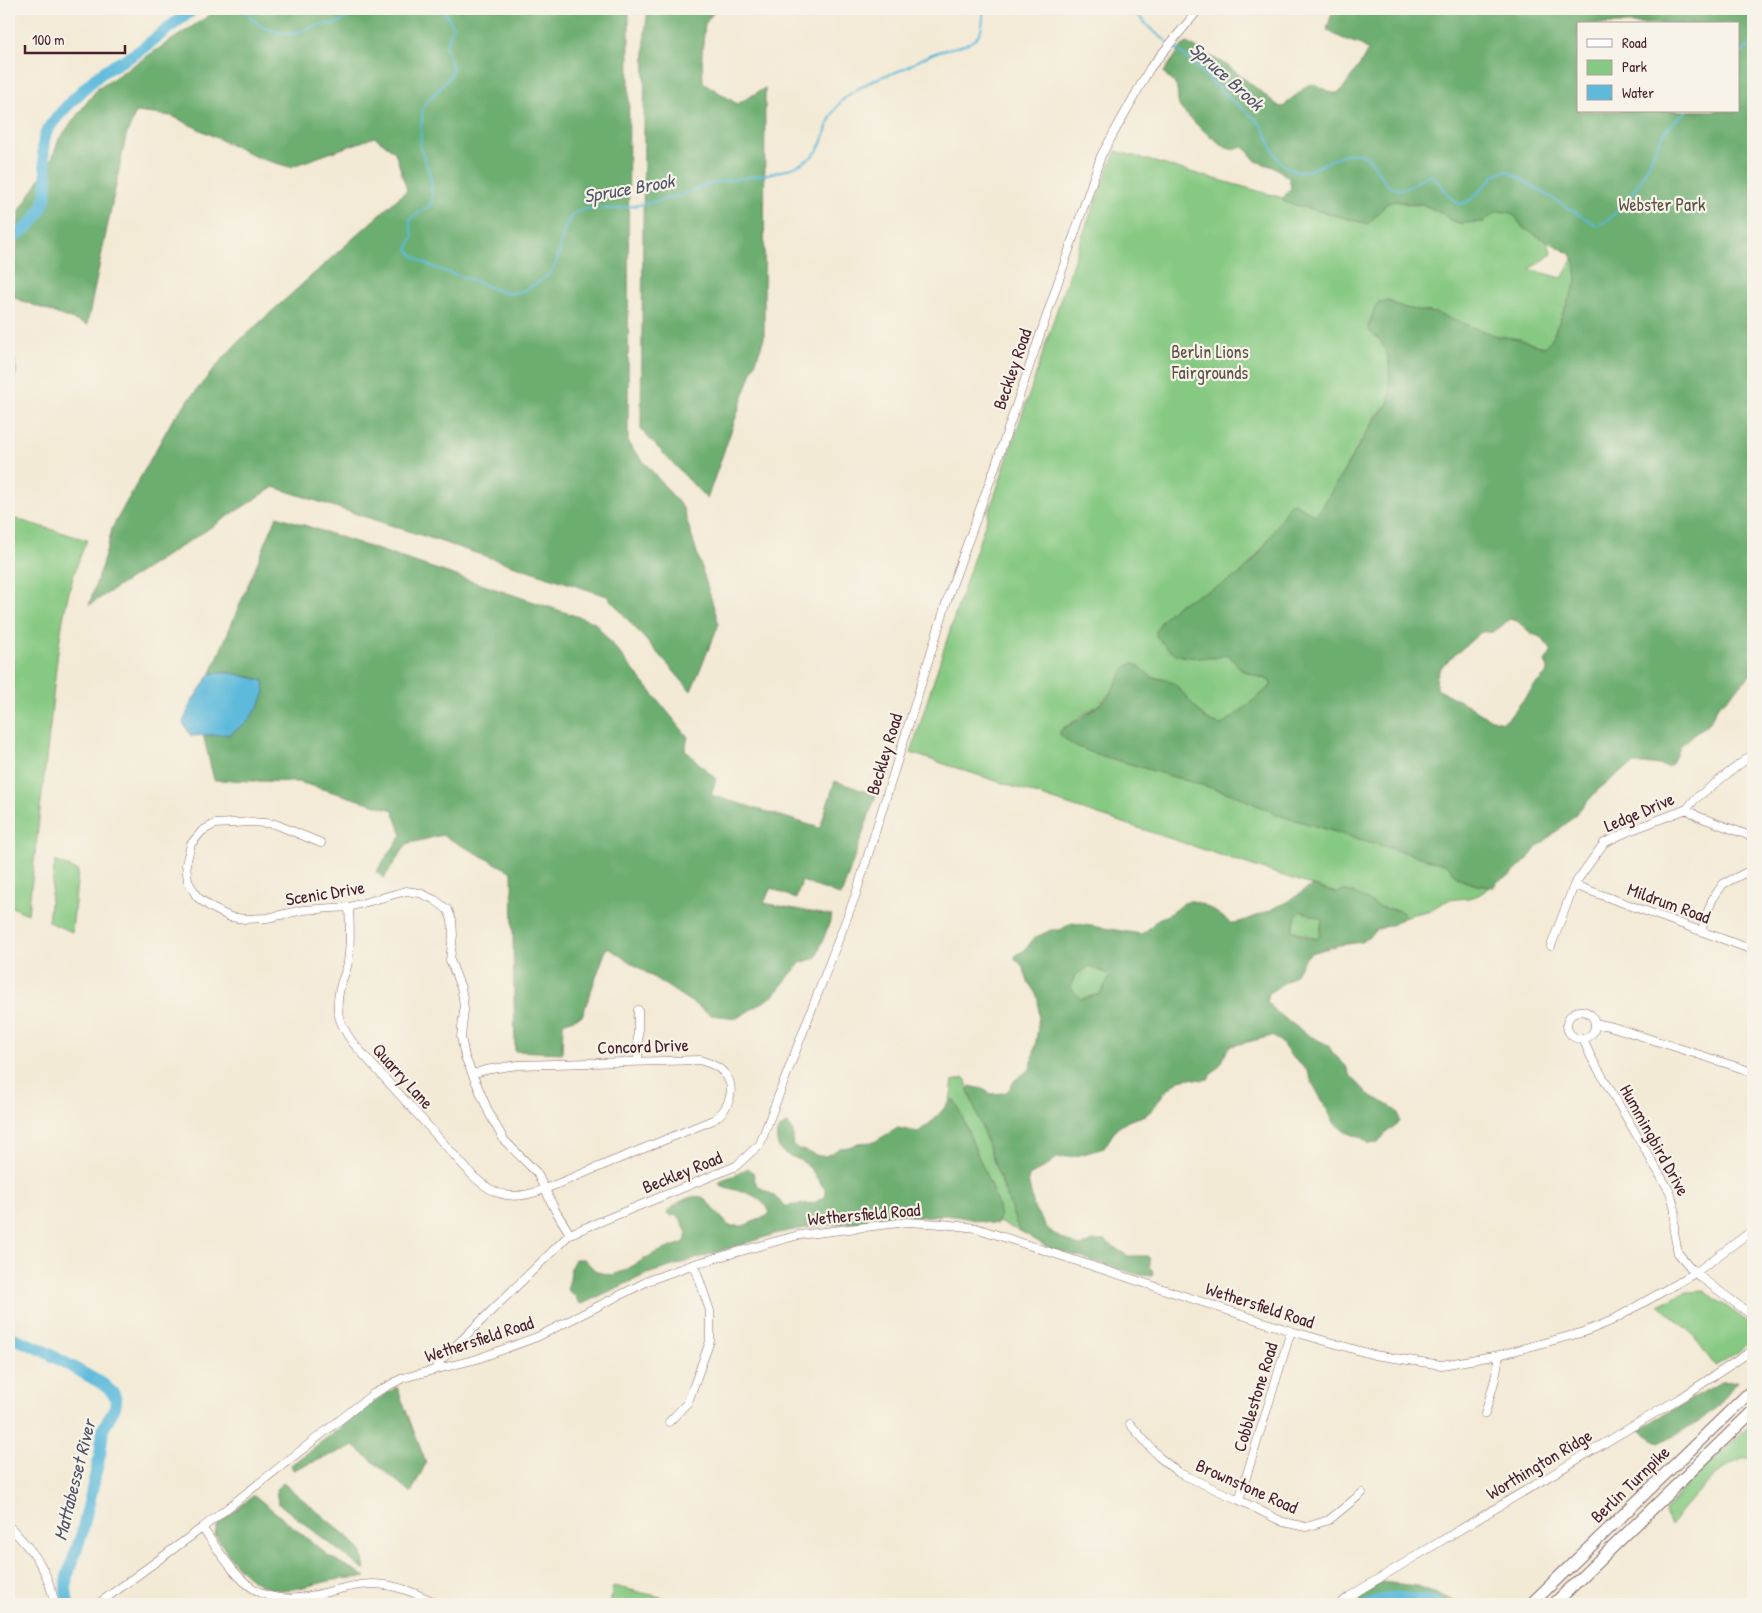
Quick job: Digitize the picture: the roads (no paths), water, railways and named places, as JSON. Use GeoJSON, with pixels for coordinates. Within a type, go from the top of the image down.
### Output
{"type":"FeatureCollection","features":[{"type":"Feature","properties":{"kind":"highway","name":"Berlin Turnpike"},"geometry":{"type":"LineString","coordinates":[[1531,1604],[1753,1389]]}},
{"type":"Feature","properties":{"kind":"highway","name":"Berlin Turnpike"},"geometry":{"type":"LineString","coordinates":[[1554,1604],[1753,1411]]}},
{"type":"Feature","properties":{"kind":"street","name":"Beckley Road"},"geometry":{"type":"LineString","coordinates":[[435,1369],[439,1362],[570,1234],[736,1166],[760,1144],[856,894],[950,591],[997,461],[1101,156],[1150,68],[1199,9]]}},
{"type":"Feature","properties":{"kind":"street","name":"Ledge Drive"},"geometry":{"type":"LineString","coordinates":[[1551,946],[1574,885],[1604,843],[1629,831],[1687,809],[1695,798],[1753,754]]}},
{"type":"Feature","properties":{"kind":"street"},"geometry":{"type":"LineString","coordinates":[[1687,809],[1697,816],[1753,837]]}},
{"type":"Feature","properties":{"kind":"street","name":"Scenic Drive"},"geometry":{"type":"LineString","coordinates":[[321,843],[275,824],[252,822],[215,824],[202,831],[191,844],[186,864],[188,882],[197,897],[212,908],[230,917],[239,918],[267,918],[303,910],[349,907],[406,891],[427,897],[448,910],[452,920],[453,935],[450,960],[463,998],[464,1010],[461,1037],[463,1048],[490,1115],[504,1140],[537,1173],[555,1210],[570,1234]]}},
{"type":"Feature","properties":{"kind":"street"},"geometry":{"type":"LineString","coordinates":[[1701,931],[1712,900],[1723,884],[1753,870]]}},
{"type":"Feature","properties":{"kind":"street","name":"Mildrum Road"},"geometry":{"type":"LineString","coordinates":[[1574,885],[1753,950]]}},
{"type":"Feature","properties":{"kind":"street","name":"Quarry Lane"},"geometry":{"type":"LineString","coordinates":[[349,907],[350,951],[337,1004],[337,1015],[343,1030],[484,1186],[494,1192],[518,1196],[545,1189]]}},
{"type":"Feature","properties":{"kind":"street"},"geometry":{"type":"LineString","coordinates":[[638,1010],[638,1061]]}},
{"type":"Feature","properties":{"kind":"street","name":"Hummingbird Drive"},"geometry":{"type":"LineString","coordinates":[[1753,1072],[1613,1027],[1595,1023],[1592,1016],[1585,1012],[1577,1012],[1570,1016],[1567,1024],[1569,1032],[1576,1038],[1583,1039],[1591,1058],[1670,1192],[1675,1209],[1674,1232],[1678,1253],[1695,1273],[1753,1316]]}},
{"type":"Feature","properties":{"kind":"street"},"geometry":{"type":"LineString","coordinates":[[1583,1039],[1589,1037],[1593,1032],[1595,1023]]}},
{"type":"Feature","properties":{"kind":"street","name":"Concord Drive"},"geometry":{"type":"LineString","coordinates":[[473,1074],[518,1065],[700,1060],[713,1064],[727,1076],[730,1092],[727,1106],[721,1115],[713,1120],[545,1189]]}},
{"type":"Feature","properties":{"kind":"street","name":"Wethersfield Road"},"geometry":{"type":"LineString","coordinates":[[98,1604],[202,1528],[373,1394],[404,1378],[476,1359],[537,1337],[650,1280],[694,1264],[799,1235],[908,1222],[976,1228],[1291,1331],[1374,1355],[1442,1365],[1499,1356],[1584,1332],[1620,1316],[1695,1273],[1753,1230]]}},
{"type":"Feature","properties":{"kind":"street"},"geometry":{"type":"LineString","coordinates":[[669,1422],[688,1402],[710,1341],[710,1311],[694,1264]]}},
{"type":"Feature","properties":{"kind":"street","name":"Cobblestone Road"},"geometry":{"type":"LineString","coordinates":[[1240,1500],[1291,1331]]}},
{"type":"Feature","properties":{"kind":"street","name":"Worthington Ridge"},"geometry":{"type":"LineString","coordinates":[[1340,1604],[1395,1568],[1685,1395],[1753,1350]]}},
{"type":"Feature","properties":{"kind":"street"},"geometry":{"type":"LineString","coordinates":[[1485,1414],[1495,1379],[1499,1356]]}},
{"type":"Feature","properties":{"kind":"street","name":"Brownstone Road"},"geometry":{"type":"LineString","coordinates":[[1130,1424],[1159,1457],[1179,1473],[1240,1500],[1283,1522],[1306,1527],[1329,1520],[1362,1493]]}},
{"type":"Feature","properties":{"kind":"street"},"geometry":{"type":"LineString","coordinates":[[9,1526],[33,1552],[41,1564],[50,1584],[55,1604]]}},
{"type":"Feature","properties":{"kind":"street"},"geometry":{"type":"LineString","coordinates":[[202,1528],[244,1581],[254,1590],[267,1596],[298,1600],[340,1588],[374,1584],[409,1591],[438,1604]]}},
{"type":"Feature","properties":{"kind":"water"},"geometry":{"type":"Polygon","coordinates":[[[211,673],[232,673],[264,681],[265,692],[260,704],[248,721],[230,734],[191,736],[183,723],[192,701],[211,673]]]}},
{"type":"Feature","properties":{"kind":"waterway","name":"Mattabesset River"},"geometry":{"type":"LineString","coordinates":[[9,238],[28,227],[40,212],[44,202],[47,182],[43,152],[46,133],[63,110],[103,72],[139,51],[194,9]]}},
{"type":"Feature","properties":{"kind":"waterway","name":"Spruce Brook"},"geometry":{"type":"LineString","coordinates":[[246,9],[250,17],[262,27],[293,34],[314,26],[339,23],[358,9]]}},
{"type":"Feature","properties":{"kind":"waterway","name":"Spruce Brook"},"geometry":{"type":"LineString","coordinates":[[441,9],[453,27],[446,46],[453,69],[449,78],[423,106],[420,146],[431,179],[432,202],[428,207],[410,219],[413,236],[408,249],[420,261],[506,293],[521,291],[531,287],[548,275],[557,260],[568,221],[573,214],[581,210],[592,208],[616,209],[657,201],[681,195],[713,183],[772,173],[805,162],[819,148],[832,114],[846,97],[876,79],[931,55],[970,42],[980,32],[983,22],[983,9]]}},
{"type":"Feature","properties":{"kind":"waterway","name":"Spruce Brook"},"geometry":{"type":"LineString","coordinates":[[1132,9],[1152,30],[1169,43]]}},
{"type":"Feature","properties":{"kind":"waterway","name":"Spruce Brook"},"geometry":{"type":"LineString","coordinates":[[1740,54],[1753,43]]}},
{"type":"Feature","properties":{"kind":"waterway","name":"Spruce Brook"},"geometry":{"type":"LineString","coordinates":[[1173,46],[1229,98],[1258,121],[1265,131],[1278,159],[1289,169],[1304,171],[1340,156],[1355,153],[1364,155],[1370,160],[1382,178],[1392,188],[1409,187],[1430,175],[1452,199],[1461,204],[1474,197],[1489,180],[1501,172],[1508,171],[1596,225],[1610,218],[1625,202],[1643,175],[1664,133],[1685,112]]}},
{"type":"Feature","properties":{"kind":"waterway","name":"Mattabesset River"},"geometry":{"type":"LineString","coordinates":[[9,359],[11,371],[9,378]]}},
{"type":"Feature","properties":{"kind":"waterway","name":"Mattabesset River"},"geometry":{"type":"LineString","coordinates":[[9,1336],[40,1349],[103,1384],[114,1394],[116,1400],[115,1407],[103,1429],[100,1455],[82,1533],[67,1577],[68,1604]]}},
{"type":"Feature","properties":{"kind":"waterway","name":"Mattabesset River"},"geometry":{"type":"LineString","coordinates":[[1369,1604],[1395,1598],[1421,1600],[1438,1604]]}},
{"type":"Feature","properties":{"kind":"park label","name":"Webster Park"},"geometry":{"type":"Point","coordinates":[1662,204]}},
{"type":"Feature","properties":{"kind":"park label","name":"Berlin Lions Fairgrounds"},"geometry":{"type":"Point","coordinates":[1210,361]}}]}
